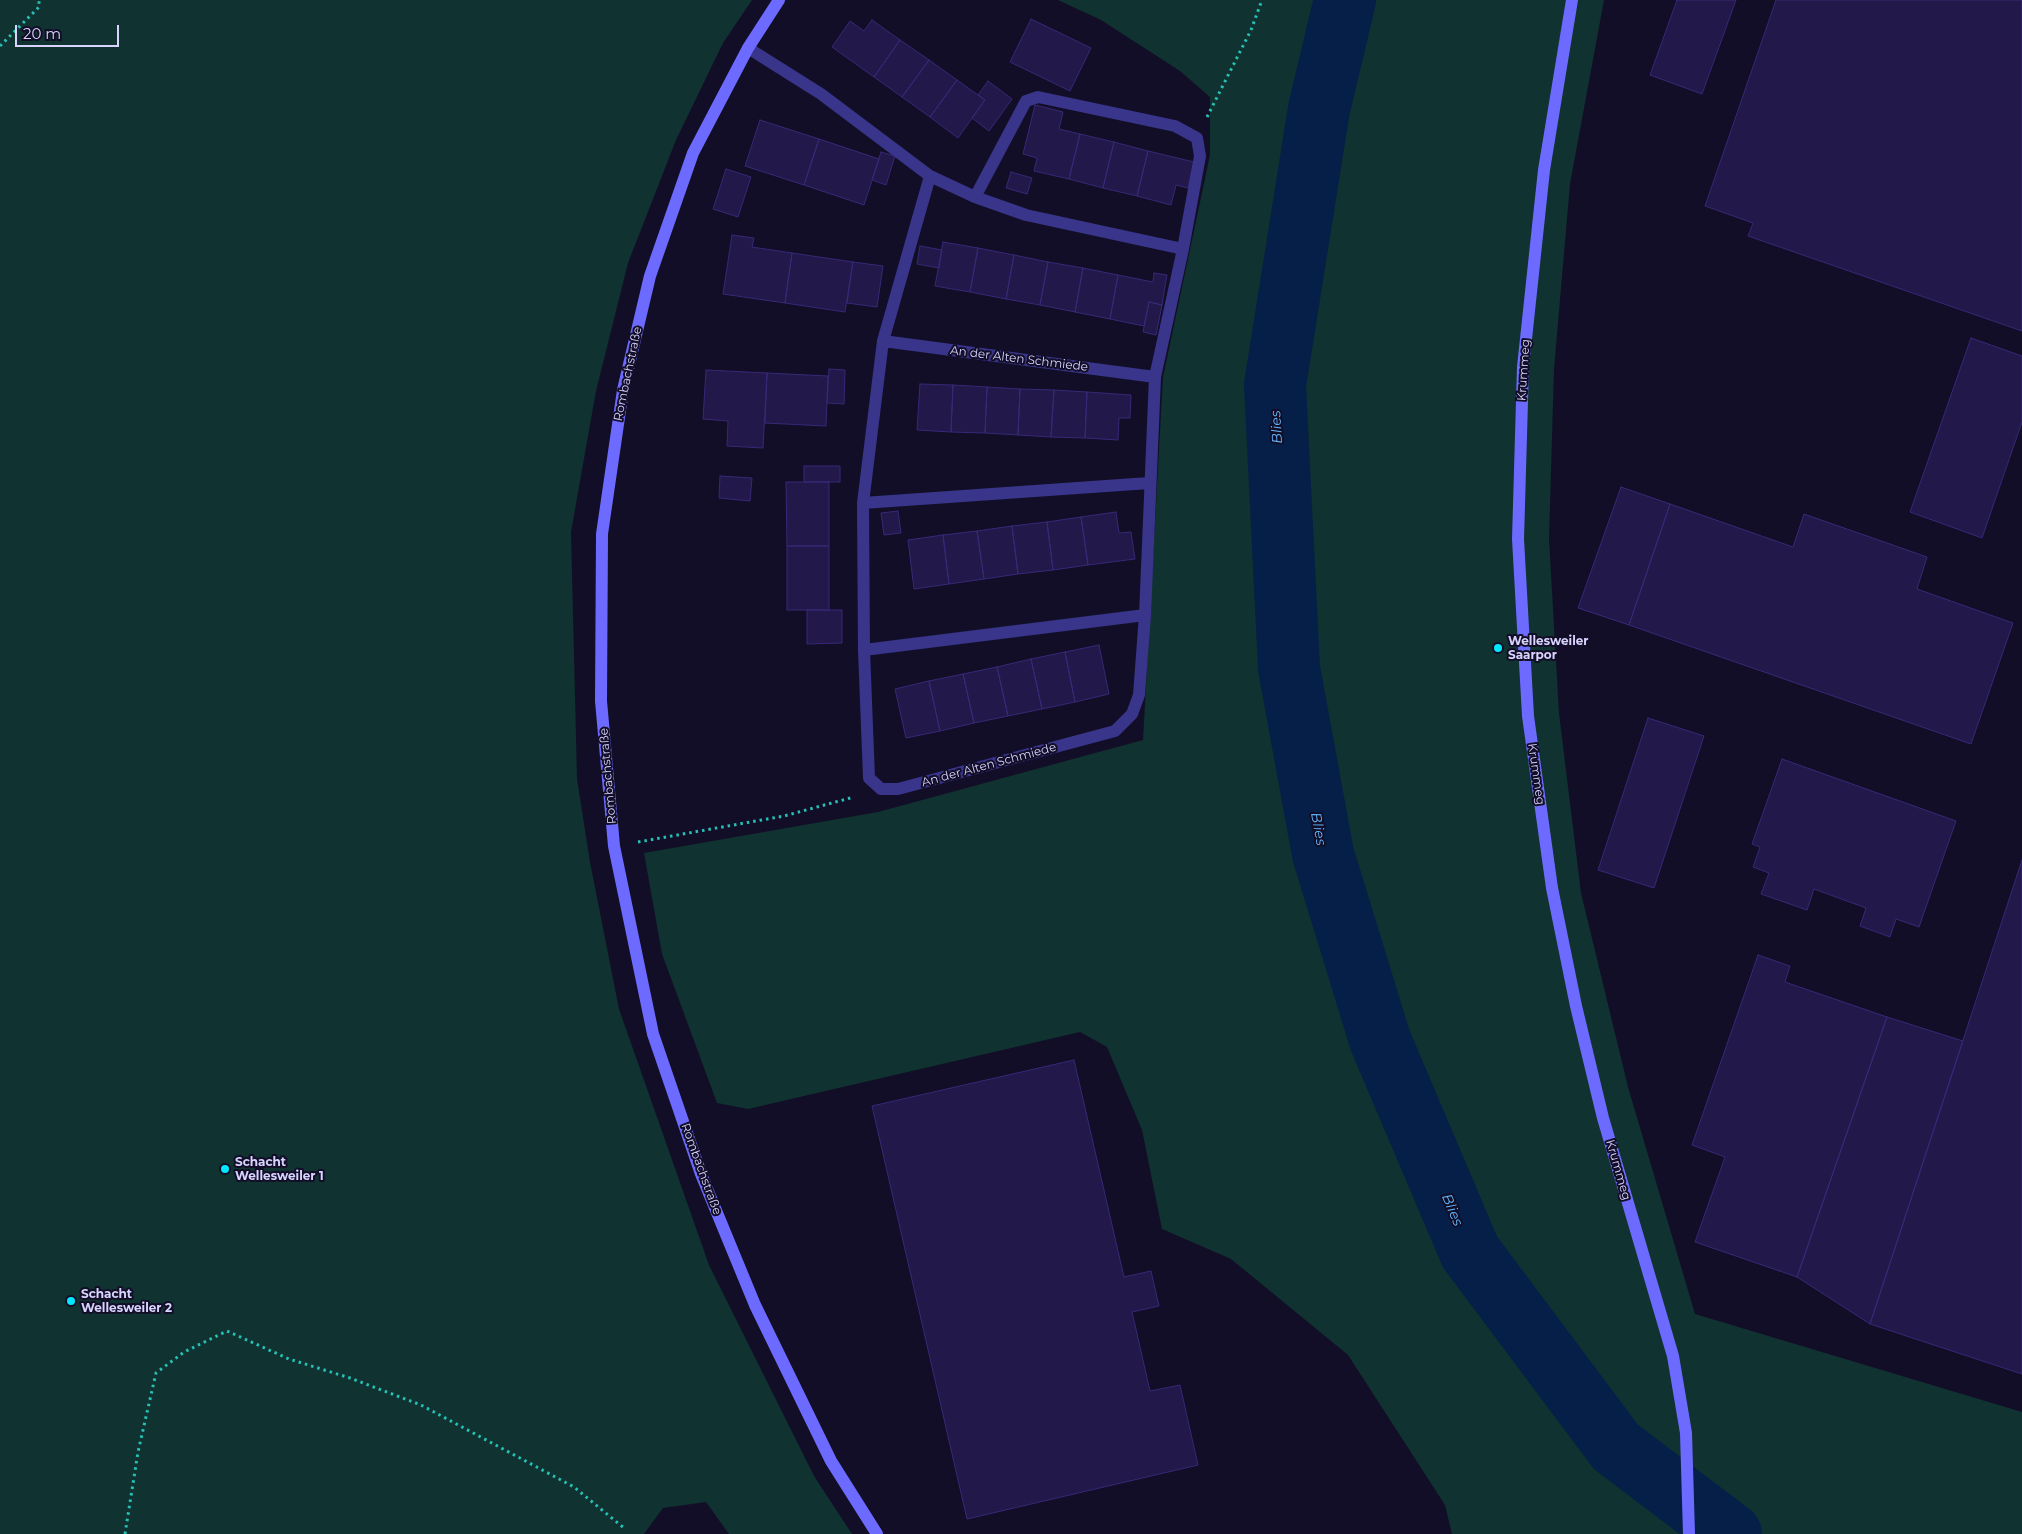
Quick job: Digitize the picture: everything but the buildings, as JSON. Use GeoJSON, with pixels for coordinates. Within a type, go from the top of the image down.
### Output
{"type":"FeatureCollection","features":[{"type":"Feature","properties":{"kind":"street","name":"Rombachstraße"},"geometry":{"type":"LineString","coordinates":[[779,0],[748,48],[693,153],[650,276],[623,390],[602,534],[601,701],[614,846],[653,1034],[701,1174],[755,1304],[822,1443],[876,1534]]}},
{"type":"Feature","properties":{"kind":"street","name":"Krummeg"},"geometry":{"type":"LineString","coordinates":[[1572,0],[1544,170],[1523,367],[1518,539],[1528,716],[1552,888],[1576,1006],[1606,1127],[1673,1356],[1686,1433],[1689,1534]]}},
{"type":"Feature","properties":{"kind":"street"},"geometry":{"type":"LineString","coordinates":[[748,48],[822,94],[930,176],[975,197],[1026,215],[1183,249]]}},
{"type":"Feature","properties":{"kind":"street"},"geometry":{"type":"LineString","coordinates":[[975,197],[1026,101],[1038,98],[1175,126],[1197,138]]}},
{"type":"Feature","properties":{"kind":"street","name":"An der Alten Schmiede"},"geometry":{"type":"LineString","coordinates":[[881,789],[898,789],[1114,731],[1132,714],[1139,695],[1145,615],[1149,483],[1155,377],[1183,249],[1200,156],[1197,138]]}},
{"type":"Feature","properties":{"kind":"street"},"geometry":{"type":"LineString","coordinates":[[881,789],[869,778],[864,650],[863,503],[883,341],[930,176]]}},
{"type":"Feature","properties":{"kind":"street","name":"An der Alten Schmiede"},"geometry":{"type":"LineString","coordinates":[[883,341],[1155,377]]}},
{"type":"Feature","properties":{"kind":"street"},"geometry":{"type":"LineString","coordinates":[[863,503],[1149,483]]}},
{"type":"Feature","properties":{"kind":"street"},"geometry":{"type":"LineString","coordinates":[[864,650],[1145,615]]}},
{"type":"Feature","properties":{"kind":"path"},"geometry":{"type":"LineString","coordinates":[[0,46],[39,7],[39,0]]}},
{"type":"Feature","properties":{"kind":"path"},"geometry":{"type":"LineString","coordinates":[[1197,138],[1251,30],[1262,0]]}},
{"type":"Feature","properties":{"kind":"path"},"geometry":{"type":"LineString","coordinates":[[614,846],[784,816],[881,789]]}},
{"type":"Feature","properties":{"kind":"path"},"geometry":{"type":"LineString","coordinates":[[125,1534],[138,1452],[156,1374],[184,1352],[227,1331],[289,1359],[350,1378],[421,1405],[574,1487],[624,1528]]}},
{"type":"Feature","properties":{"kind":"green space"},"geometry":{"type":"Polygon","coordinates":[[[0,0],[752,0],[723,43],[676,140],[628,263],[596,391],[571,532],[577,779],[590,862],[619,1009],[709,1265],[814,1476],[852,1534],[729,1534],[706,1502],[663,1508],[644,1534],[0,1534],[0,0]]]}},
{"type":"Feature","properties":{"kind":"green space"},"geometry":{"type":"Polygon","coordinates":[[[1058,0],[1604,0],[1570,184],[1554,369],[1549,539],[1559,713],[1581,893],[1628,1087],[1695,1314],[2022,1412],[2022,1534],[1452,1534],[1445,1505],[1348,1355],[1231,1259],[1162,1229],[1142,1130],[1107,1047],[1080,1032],[748,1109],[717,1103],[662,954],[644,853],[878,812],[1143,740],[1163,377],[1210,155],[1210,97],[1180,71],[1101,20],[1058,0]]]}},
{"type":"Feature","properties":{"kind":"waterway","name":"Blies"},"geometry":{"type":"LineString","coordinates":[[1345,0],[1319,109],[1275,385],[1289,668],[1323,854],[1380,1040],[1470,1252],[1616,1447],[1731,1534]]}},
{"type":"Feature","properties":{"kind":"place","name":"Wellesweiler Saarpor"},"geometry":{"type":"Point","coordinates":[1498,648]}},
{"type":"Feature","properties":{"kind":"place","name":"Schacht Wellesweiler 1"},"geometry":{"type":"Point","coordinates":[225,1169]}},
{"type":"Feature","properties":{"kind":"place","name":"Schacht Wellesweiler 2"},"geometry":{"type":"Point","coordinates":[71,1301]}}]}
